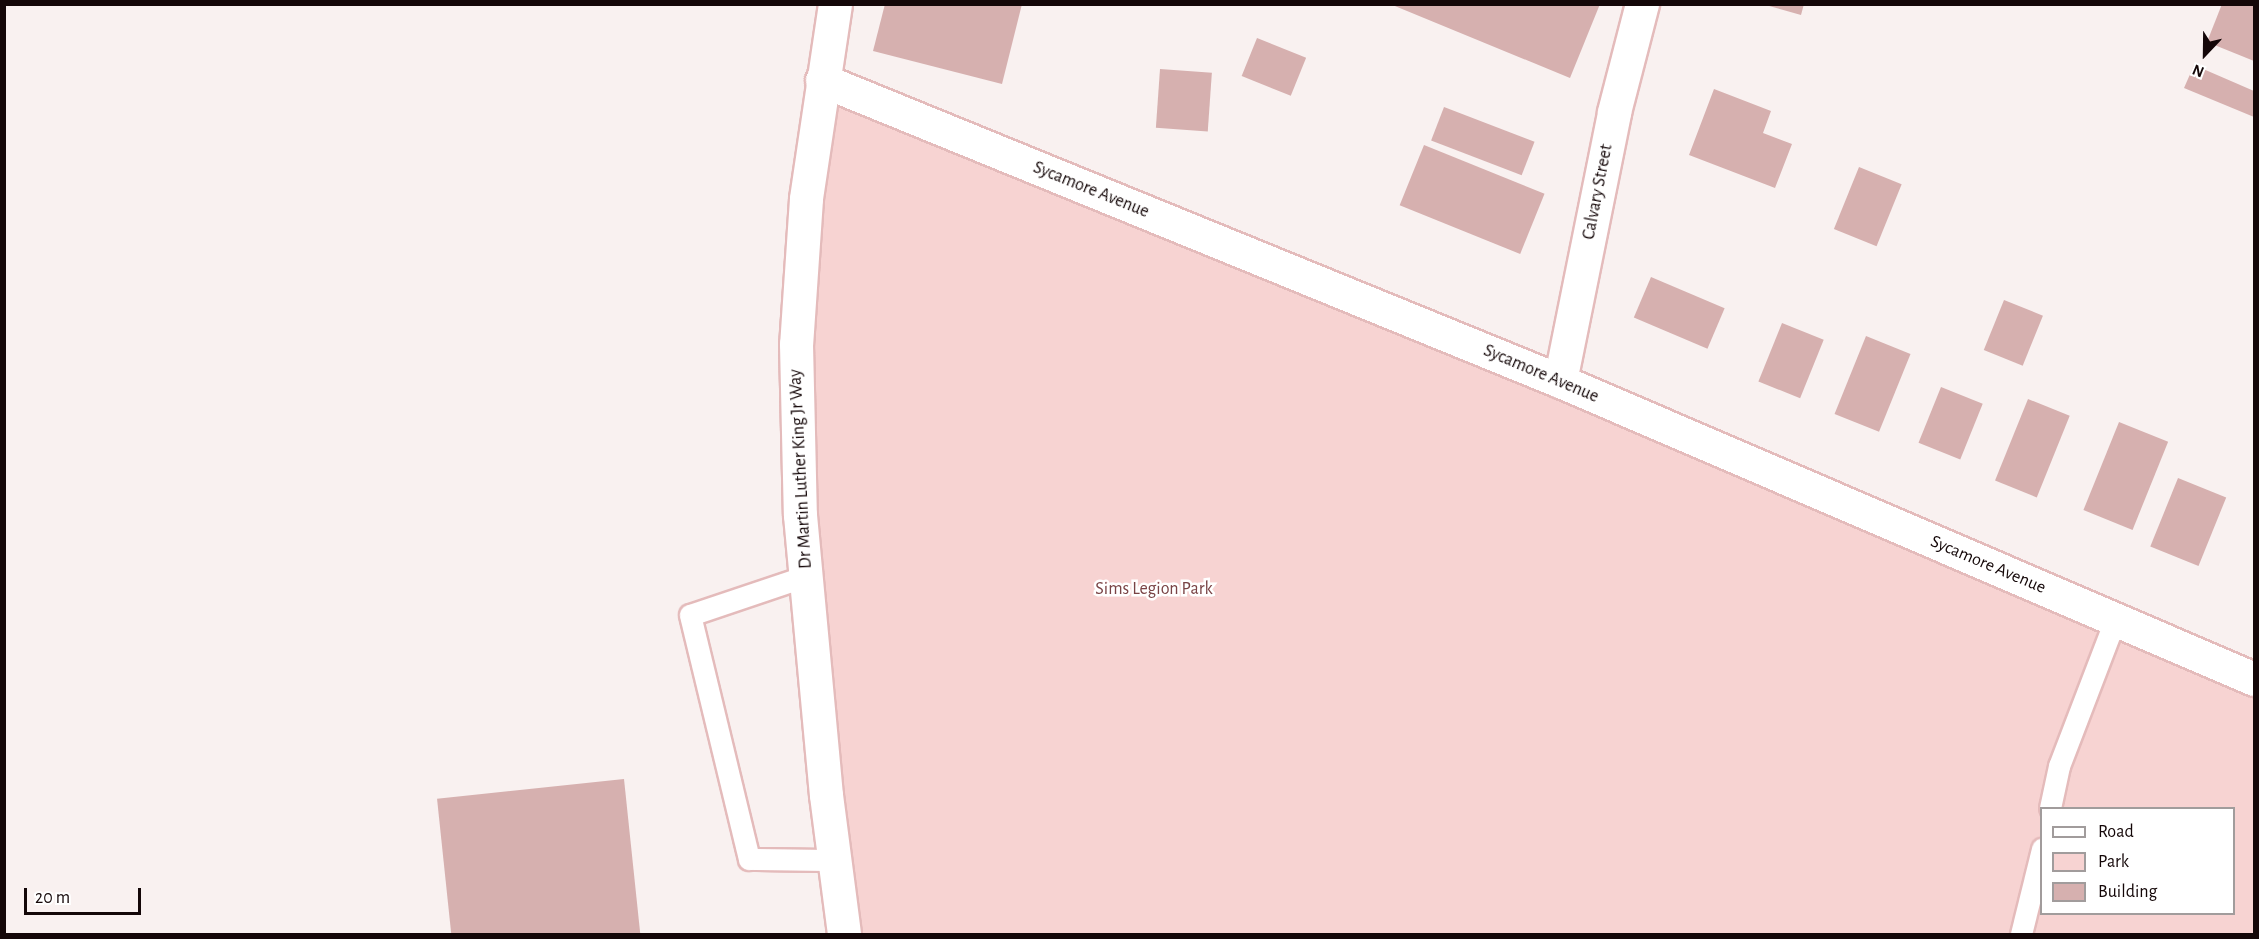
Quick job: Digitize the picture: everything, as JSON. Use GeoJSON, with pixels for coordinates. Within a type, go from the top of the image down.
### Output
{"type":"FeatureCollection","features":[{"type":"Feature","properties":{"kind":"street","name":"Dr Martin Luther King Jr Way"},"geometry":{"type":"LineString","coordinates":[[835,4],[806,199],[796,344],[800,515],[834,860],[844,934]]}},
{"type":"Feature","properties":{"kind":"street","name":"Calvary Street"},"geometry":{"type":"LineString","coordinates":[[1560,381],[1614,112],[1642,4]]}},
{"type":"Feature","properties":{"kind":"street","name":"Sycamore Avenue"},"geometry":{"type":"LineString","coordinates":[[822,80],[1560,381],[2254,679]]}},
{"type":"Feature","properties":{"kind":"lane"},"geometry":{"type":"LineString","coordinates":[[806,576],[690,615],[749,859],[834,860]]}},
{"type":"Feature","properties":{"kind":"lane"},"geometry":{"type":"LineString","coordinates":[[2050,807],[2059,766],[2115,620]]}},
{"type":"Feature","properties":{"kind":"lane"},"geometry":{"type":"LineString","coordinates":[[2021,934],[2040,857]]}},
{"type":"Feature","properties":{"kind":"green space","name":"Sims Legion Park"},"geometry":{"type":"Polygon","coordinates":[[[822,80],[2254,679],[2254,934],[844,934],[800,515],[822,80]]]}},
{"type":"Feature","properties":{"kind":"building"},"geometry":{"type":"Polygon","coordinates":[[[885,4],[1022,4],[1002,84],[873,51],[885,4]]]}},
{"type":"Feature","properties":{"kind":"building"},"geometry":{"type":"Polygon","coordinates":[[[1390,4],[1600,4],[1570,78],[1390,4]]]}},
{"type":"Feature","properties":{"kind":"building"},"geometry":{"type":"Polygon","coordinates":[[[1762,4],[1804,4],[1801,15],[1762,4]]]}},
{"type":"Feature","properties":{"kind":"building"},"geometry":{"type":"Polygon","coordinates":[[[2222,4],[2254,4],[2254,61],[2207,42],[2222,4]]]}},
{"type":"Feature","properties":{"kind":"building"},"geometry":{"type":"Polygon","coordinates":[[[1257,38],[1306,58],[1291,96],[1242,76],[1257,38]]]}},
{"type":"Feature","properties":{"kind":"building"},"geometry":{"type":"Polygon","coordinates":[[[2194,65],[2254,91],[2254,117],[2184,88],[2194,65]]]}},
{"type":"Feature","properties":{"kind":"building"},"geometry":{"type":"Polygon","coordinates":[[[1160,69],[1212,73],[1208,131],[1156,128],[1160,69]]]}},
{"type":"Feature","properties":{"kind":"building"},"geometry":{"type":"Polygon","coordinates":[[[1714,89],[1771,111],[1763,133],[1792,144],[1775,188],[1689,155],[1714,89]]]}},
{"type":"Feature","properties":{"kind":"building"},"geometry":{"type":"Polygon","coordinates":[[[1444,107],[1535,142],[1522,175],[1431,141],[1444,107]]]}},
{"type":"Feature","properties":{"kind":"building"},"geometry":{"type":"Polygon","coordinates":[[[1424,145],[1545,194],[1520,254],[1400,205],[1424,145]]]}},
{"type":"Feature","properties":{"kind":"building"},"geometry":{"type":"Polygon","coordinates":[[[1859,167],[1902,184],[1877,246],[1834,229],[1859,167]]]}},
{"type":"Feature","properties":{"kind":"building"},"geometry":{"type":"Polygon","coordinates":[[[1651,277],[1725,308],[1707,349],[1634,318],[1651,277]]]}},
{"type":"Feature","properties":{"kind":"building"},"geometry":{"type":"Polygon","coordinates":[[[2004,300],[2043,316],[2023,366],[1984,350],[2004,300]]]}},
{"type":"Feature","properties":{"kind":"building"},"geometry":{"type":"Polygon","coordinates":[[[1782,323],[1824,340],[1800,398],[1758,381],[1782,323]]]}},
{"type":"Feature","properties":{"kind":"building"},"geometry":{"type":"Polygon","coordinates":[[[1866,336],[1911,354],[1879,432],[1835,414],[1866,336]]]}},
{"type":"Feature","properties":{"kind":"building"},"geometry":{"type":"Polygon","coordinates":[[[1941,387],[1983,404],[1960,459],[1919,443],[1941,387]]]}},
{"type":"Feature","properties":{"kind":"building"},"geometry":{"type":"Polygon","coordinates":[[[2028,399],[2070,416],[2037,497],[1995,481],[2028,399]]]}},
{"type":"Feature","properties":{"kind":"building"},"geometry":{"type":"Polygon","coordinates":[[[2119,422],[2168,442],[2133,530],[2083,510],[2119,422]]]}},
{"type":"Feature","properties":{"kind":"building"},"geometry":{"type":"Polygon","coordinates":[[[2178,478],[2226,497],[2198,566],[2150,547],[2178,478]]]}},
{"type":"Feature","properties":{"kind":"building"},"geometry":{"type":"Polygon","coordinates":[[[624,779],[640,934],[451,934],[437,799],[624,779]]]}}]}
